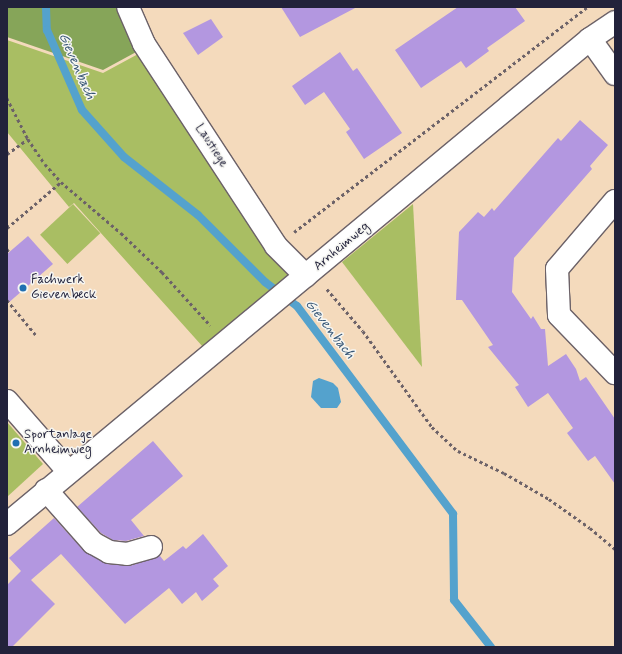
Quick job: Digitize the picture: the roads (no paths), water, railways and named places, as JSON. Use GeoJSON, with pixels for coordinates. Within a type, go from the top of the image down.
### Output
{"type":"FeatureCollection","features":[{"type":"Feature","properties":{"kind":"street","name":"Laustiege"},"geometry":{"type":"LineString","coordinates":[[128,7],[144,44],[276,246],[302,280]]}},
{"type":"Feature","properties":{"kind":"street","name":"Arnheimweg"},"geometry":{"type":"LineString","coordinates":[[7,524],[590,39],[615,22]]}},
{"type":"Feature","properties":{"kind":"street"},"geometry":{"type":"LineString","coordinates":[[590,39],[615,74]]}},
{"type":"Feature","properties":{"kind":"street"},"geometry":{"type":"LineString","coordinates":[[615,201],[557,269],[559,315],[615,373]]}},
{"type":"Feature","properties":{"kind":"street"},"geometry":{"type":"LineString","coordinates":[[7,401],[69,472]]}},
{"type":"Feature","properties":{"kind":"street"},"geometry":{"type":"LineString","coordinates":[[46,490],[93,543],[109,552],[127,554],[151,547]]}},
{"type":"Feature","properties":{"kind":"water"},"geometry":{"type":"Polygon","coordinates":[[[319,378],[333,383],[338,388],[341,402],[337,408],[321,408],[311,397],[313,381],[319,378]]]}},
{"type":"Feature","properties":{"kind":"waterway","name":"Gievenbach"},"geometry":{"type":"LineString","coordinates":[[46,7],[47,30],[82,110],[124,157],[198,215],[265,282],[297,306],[453,514],[454,600],[491,647]]}},
{"type":"Feature","properties":{"kind":"place","name":"Fachwerk Gievenbeck"},"geometry":{"type":"Point","coordinates":[23,288]}},
{"type":"Feature","properties":{"kind":"place","name":"Sportanlage Arnheimweg"},"geometry":{"type":"Point","coordinates":[16,443]}}]}
